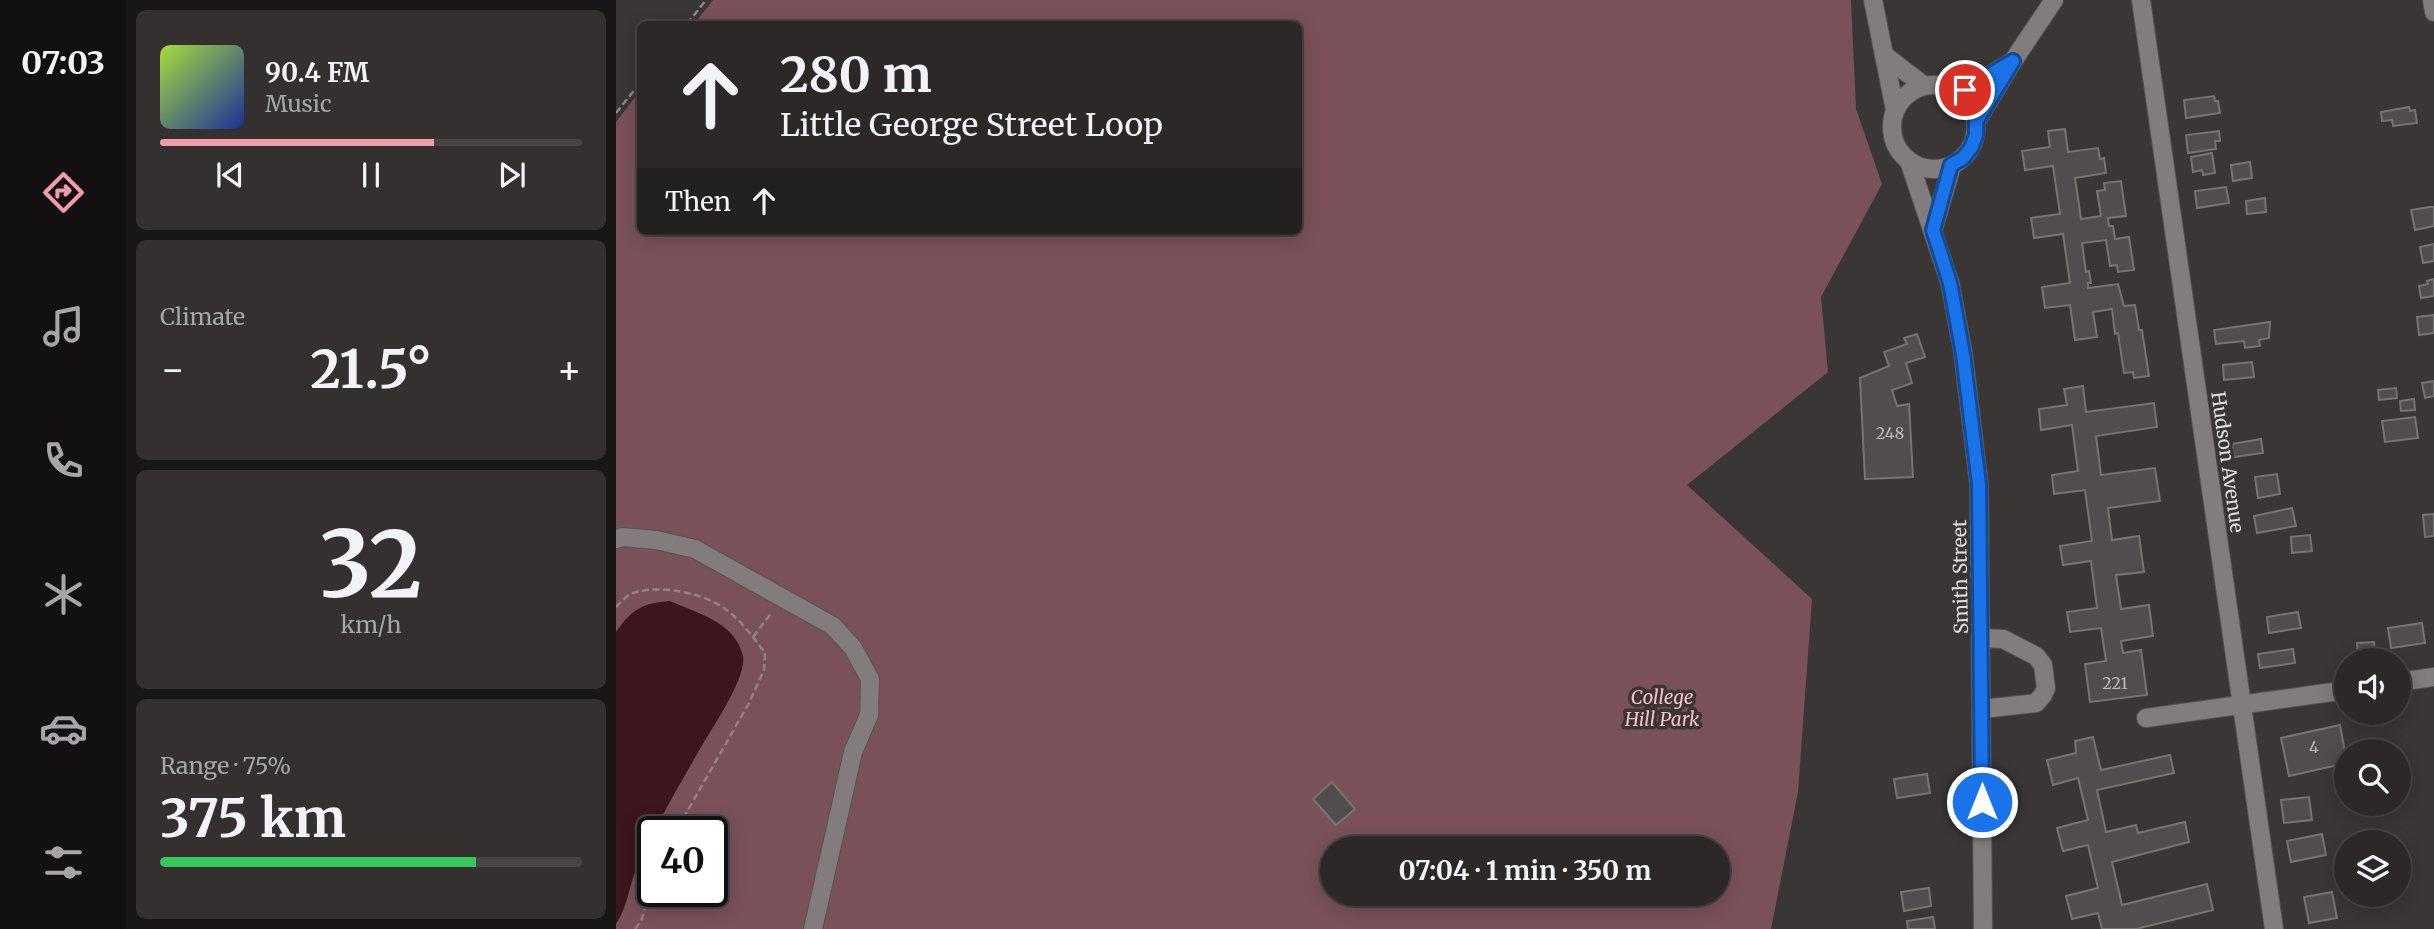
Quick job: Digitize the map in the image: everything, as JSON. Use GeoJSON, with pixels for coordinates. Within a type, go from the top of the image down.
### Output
{"type":"FeatureCollection","features":[{"type":"Feature","properties":{"kind":"street"},"geometry":{"type":"LineString","coordinates":[[1873,0],[1895,110]]}},
{"type":"Feature","properties":{"kind":"street"},"geometry":{"type":"LineString","coordinates":[[1976,122],[2054,0]]}},
{"type":"Feature","properties":{"kind":"street","name":"Hudson Avenue"},"geometry":{"type":"LineString","coordinates":[[2141,0],[2274,929]]}},
{"type":"Feature","properties":{"kind":"street"},"geometry":{"type":"LineString","coordinates":[[2432,0],[2434,12]]}},
{"type":"Feature","properties":{"kind":"street"},"geometry":{"type":"LineString","coordinates":[[1884,55],[1923,85]]}},
{"type":"Feature","properties":{"kind":"street"},"geometry":{"type":"LineString","coordinates":[[1961,93],[2013,61]]}},
{"type":"Feature","properties":{"kind":"street"},"geometry":{"type":"LineString","coordinates":[[1936,84],[1949,86],[1961,93],[1974,111],[1976,122],[1976,135],[1971,148],[1963,158],[1951,165],[1930,169],[1909,161],[1902,155],[1891,128],[1895,110],[1906,94],[1923,85],[1936,84]]}},
{"type":"Feature","properties":{"kind":"street","name":"Smith Street"},"geometry":{"type":"LineString","coordinates":[[1909,161],[1950,283],[1963,354],[1980,498],[1983,929]]}},
{"type":"Feature","properties":{"kind":"street"},"geometry":{"type":"LineString","coordinates":[[1933,230],[1951,165]]}},
{"type":"Feature","properties":{"kind":"street"},"geometry":{"type":"LineString","coordinates":[[616,539],[623,537],[656,540],[695,549],[833,626],[853,648],[870,679],[869,715],[853,752],[813,929]]}},
{"type":"Feature","properties":{"kind":"street"},"geometry":{"type":"LineString","coordinates":[[1982,638],[2003,639],[2036,656],[2043,665],[2046,688],[2036,704],[1982,709]]}},
{"type":"Feature","properties":{"kind":"street"},"geometry":{"type":"LineString","coordinates":[[2411,680],[2434,677]]}},
{"type":"Feature","properties":{"kind":"street"},"geometry":{"type":"LineString","coordinates":[[2147,718],[2334,692]]}},
{"type":"Feature","properties":{"kind":"path"},"geometry":{"type":"LineString","coordinates":[[689,21],[706,0]]}},
{"type":"Feature","properties":{"kind":"path"},"geometry":{"type":"LineString","coordinates":[[616,113],[637,87]]}},
{"type":"Feature","properties":{"kind":"path"},"geometry":{"type":"LineString","coordinates":[[616,607],[631,593],[661,589],[697,595],[723,608],[753,637],[765,653],[764,670],[749,704],[685,816]]}},
{"type":"Feature","properties":{"kind":"path"},"geometry":{"type":"LineString","coordinates":[[753,637],[783,598]]}},
{"type":"Feature","properties":{"kind":"path"},"geometry":{"type":"LineString","coordinates":[[635,929],[645,907]]}},
{"type":"Feature","properties":{"kind":"green space","name":"College Hill Park"},"geometry":{"type":"Polygon","coordinates":[[[713,0],[1851,0],[1856,109],[1882,184],[1821,297],[1828,372],[1687,485],[1812,599],[1798,792],[1771,929],[616,929],[616,122],[637,95],[637,235],[1302,235],[1302,21],[696,21],[713,0]]]}},
{"type":"Feature","properties":{"kind":"shaded area"},"geometry":{"type":"Polygon","coordinates":[[[670,601],[704,615],[724,627],[739,644],[743,665],[728,702],[662,816],[637,816],[637,868],[616,924],[616,632],[633,613],[652,603],[670,601]]]}},
{"type":"Feature","properties":{"kind":"building"},"geometry":{"type":"Polygon","coordinates":[[[2214,96],[2215,101],[2218,101],[2220,113],[2186,118],[2184,100],[2214,96]]]}},
{"type":"Feature","properties":{"kind":"building"},"geometry":{"type":"Polygon","coordinates":[[[2409,107],[2410,111],[2415,110],[2417,123],[2393,126],[2392,120],[2382,121],[2381,112],[2409,107]]]}},
{"type":"Feature","properties":{"kind":"building"},"geometry":{"type":"Polygon","coordinates":[[[2065,129],[2068,152],[2098,148],[2100,159],[2104,158],[2106,173],[2075,178],[2081,219],[2101,216],[2097,191],[2105,190],[2104,183],[2121,181],[2126,216],[2108,218],[2109,226],[2113,226],[2115,239],[2129,237],[2134,270],[2118,272],[2117,265],[2110,266],[2106,240],[2082,243],[2086,272],[2089,271],[2091,283],[2088,283],[2088,288],[2118,284],[2124,306],[2135,305],[2149,376],[2134,378],[2133,372],[2124,373],[2112,309],[2093,312],[2097,337],[2075,340],[2070,305],[2045,308],[2042,287],[2070,283],[2063,234],[2034,238],[2031,218],[2060,214],[2053,166],[2025,170],[2022,151],[2050,147],[2048,131],[2065,129]]]}},
{"type":"Feature","properties":{"kind":"building"},"geometry":{"type":"Polygon","coordinates":[[[2219,131],[2220,141],[2215,141],[2216,149],[2188,153],[2186,135],[2219,131]]]}},
{"type":"Feature","properties":{"kind":"building"},"geometry":{"type":"Polygon","coordinates":[[[2212,153],[2215,173],[2203,175],[2202,170],[2193,172],[2191,157],[2212,153]]]}},
{"type":"Feature","properties":{"kind":"building"},"geometry":{"type":"Polygon","coordinates":[[[2250,162],[2252,178],[2233,181],[2231,165],[2250,162]]]}},
{"type":"Feature","properties":{"kind":"building"},"geometry":{"type":"Polygon","coordinates":[[[2226,187],[2229,203],[2197,208],[2195,191],[2226,187]]]}},
{"type":"Feature","properties":{"kind":"building"},"geometry":{"type":"Polygon","coordinates":[[[2265,198],[2266,212],[2247,214],[2246,201],[2265,198]]]}},
{"type":"Feature","properties":{"kind":"building"},"geometry":{"type":"Polygon","coordinates":[[[2434,207],[2434,226],[2415,230],[2411,210],[2434,207]]]}},
{"type":"Feature","properties":{"kind":"building"},"geometry":{"type":"Polygon","coordinates":[[[2434,244],[2434,261],[2423,263],[2420,247],[2434,244]]]}},
{"type":"Feature","properties":{"kind":"building"},"geometry":{"type":"Polygon","coordinates":[[[2434,279],[2434,296],[2421,298],[2419,286],[2434,279]]]}},
{"type":"Feature","properties":{"kind":"building"},"geometry":{"type":"Polygon","coordinates":[[[2434,315],[2434,333],[2419,335],[2417,317],[2434,315]]]}},
{"type":"Feature","properties":{"kind":"building"},"geometry":{"type":"Polygon","coordinates":[[[2270,322],[2269,338],[2259,340],[2260,346],[2245,348],[2244,341],[2216,344],[2214,330],[2270,322]]]}},
{"type":"Feature","properties":{"kind":"building"},"geometry":{"type":"Polygon","coordinates":[[[1917,334],[1925,357],[1906,363],[1912,383],[1892,390],[1897,406],[1909,404],[1913,477],[1865,479],[1860,378],[1889,366],[1884,352],[1907,344],[1904,338],[1917,334]]]}},
{"type":"Feature","properties":{"kind":"building"},"geometry":{"type":"Polygon","coordinates":[[[2252,362],[2254,377],[2224,380],[2223,365],[2252,362]]]}},
{"type":"Feature","properties":{"kind":"building"},"geometry":{"type":"Polygon","coordinates":[[[2434,381],[2434,396],[2425,398],[2422,383],[2434,381]]]}},
{"type":"Feature","properties":{"kind":"building"},"geometry":{"type":"Polygon","coordinates":[[[2083,386],[2086,412],[2154,403],[2157,427],[2096,436],[2101,475],[2155,468],[2160,501],[2108,508],[2112,540],[2139,536],[2144,572],[2116,575],[2121,609],[2149,605],[2153,636],[2121,641],[2123,653],[2141,650],[2147,695],[2090,702],[2085,664],[2106,661],[2101,628],[2070,632],[2067,612],[2097,608],[2091,561],[2063,565],[2060,546],[2092,541],[2085,490],[2054,494],[2052,475],[2078,471],[2072,425],[2041,430],[2039,409],[2067,405],[2064,389],[2083,386]]]}},
{"type":"Feature","properties":{"kind":"building"},"geometry":{"type":"Polygon","coordinates":[[[2396,388],[2397,398],[2379,400],[2378,390],[2396,388]]]}},
{"type":"Feature","properties":{"kind":"building"},"geometry":{"type":"Polygon","coordinates":[[[2414,399],[2415,410],[2401,411],[2400,401],[2414,399]]]}},
{"type":"Feature","properties":{"kind":"building"},"geometry":{"type":"Polygon","coordinates":[[[2415,417],[2418,438],[2385,442],[2382,421],[2415,417]]]}},
{"type":"Feature","properties":{"kind":"building"},"geometry":{"type":"Polygon","coordinates":[[[2261,439],[2263,453],[2234,457],[2232,444],[2261,439]]]}},
{"type":"Feature","properties":{"kind":"building"},"geometry":{"type":"Polygon","coordinates":[[[2277,474],[2280,494],[2258,498],[2255,477],[2277,474]]]}},
{"type":"Feature","properties":{"kind":"building"},"geometry":{"type":"Polygon","coordinates":[[[2292,508],[2296,526],[2257,533],[2254,516],[2292,508]]]}},
{"type":"Feature","properties":{"kind":"building"},"geometry":{"type":"Polygon","coordinates":[[[2434,514],[2434,536],[2425,537],[2423,515],[2434,514]]]}},
{"type":"Feature","properties":{"kind":"building"},"geometry":{"type":"Polygon","coordinates":[[[2310,535],[2312,551],[2292,553],[2291,537],[2310,535]]]}},
{"type":"Feature","properties":{"kind":"building"},"geometry":{"type":"Polygon","coordinates":[[[2298,612],[2301,628],[2269,633],[2267,617],[2298,612]]]}},
{"type":"Feature","properties":{"kind":"building"},"geometry":{"type":"Polygon","coordinates":[[[2422,623],[2425,643],[2391,648],[2388,628],[2422,623]]]}},
{"type":"Feature","properties":{"kind":"building"},"geometry":{"type":"Polygon","coordinates":[[[2374,642],[2374,648],[2357,648],[2357,643],[2374,642]]]}},
{"type":"Feature","properties":{"kind":"building"},"geometry":{"type":"Polygon","coordinates":[[[2293,649],[2295,663],[2260,668],[2258,654],[2293,649]]]}},
{"type":"Feature","properties":{"kind":"building"},"geometry":{"type":"Polygon","coordinates":[[[2340,725],[2343,739],[2334,739],[2334,766],[2289,776],[2281,738],[2340,725]]]}},
{"type":"Feature","properties":{"kind":"building"},"geometry":{"type":"Polygon","coordinates":[[[2093,737],[2101,770],[2170,755],[2174,773],[2097,790],[2106,832],[2136,825],[2138,833],[2185,822],[2189,842],[2112,862],[2122,905],[2207,884],[2213,910],[2136,929],[2102,929],[2098,913],[2072,919],[2066,896],[2098,888],[2088,845],[2063,851],[2057,828],[2088,820],[2078,778],[2053,785],[2047,760],[2076,753],[2075,741],[2093,737]]]}},
{"type":"Feature","properties":{"kind":"building"},"geometry":{"type":"Polygon","coordinates":[[[1927,774],[1930,793],[1897,798],[1894,779],[1927,774]]]}},
{"type":"Feature","properties":{"kind":"building"},"geometry":{"type":"Polygon","coordinates":[[[1332,782],[1355,809],[1336,825],[1313,799],[1332,782]]]}},
{"type":"Feature","properties":{"kind":"building"},"geometry":{"type":"Polygon","coordinates":[[[2309,797],[2312,820],[2284,823],[2281,800],[2309,797]]]}},
{"type":"Feature","properties":{"kind":"building"},"geometry":{"type":"Polygon","coordinates":[[[2322,834],[2326,855],[2291,862],[2287,841],[2322,834]]]}},
{"type":"Feature","properties":{"kind":"building"},"geometry":{"type":"Polygon","coordinates":[[[1929,888],[1931,906],[1904,911],[1901,892],[1929,888]]]}},
{"type":"Feature","properties":{"kind":"building"},"geometry":{"type":"Polygon","coordinates":[[[2332,892],[2337,918],[2309,923],[2304,897],[2332,892]]]}},
{"type":"Feature","properties":{"kind":"building"},"geometry":{"type":"Polygon","coordinates":[[[1933,917],[1935,929],[1908,929],[1907,921],[1933,917]]]}},
{"type":"Feature","properties":{"kind":"route"},"geometry":{"type":"LineString","coordinates":[[1965,90],[2013,61],[1976,122],[1976,135],[1971,148],[1963,158],[1951,165],[1933,230],[1950,283],[1963,354],[1979,484],[1982,802]]}}]}
